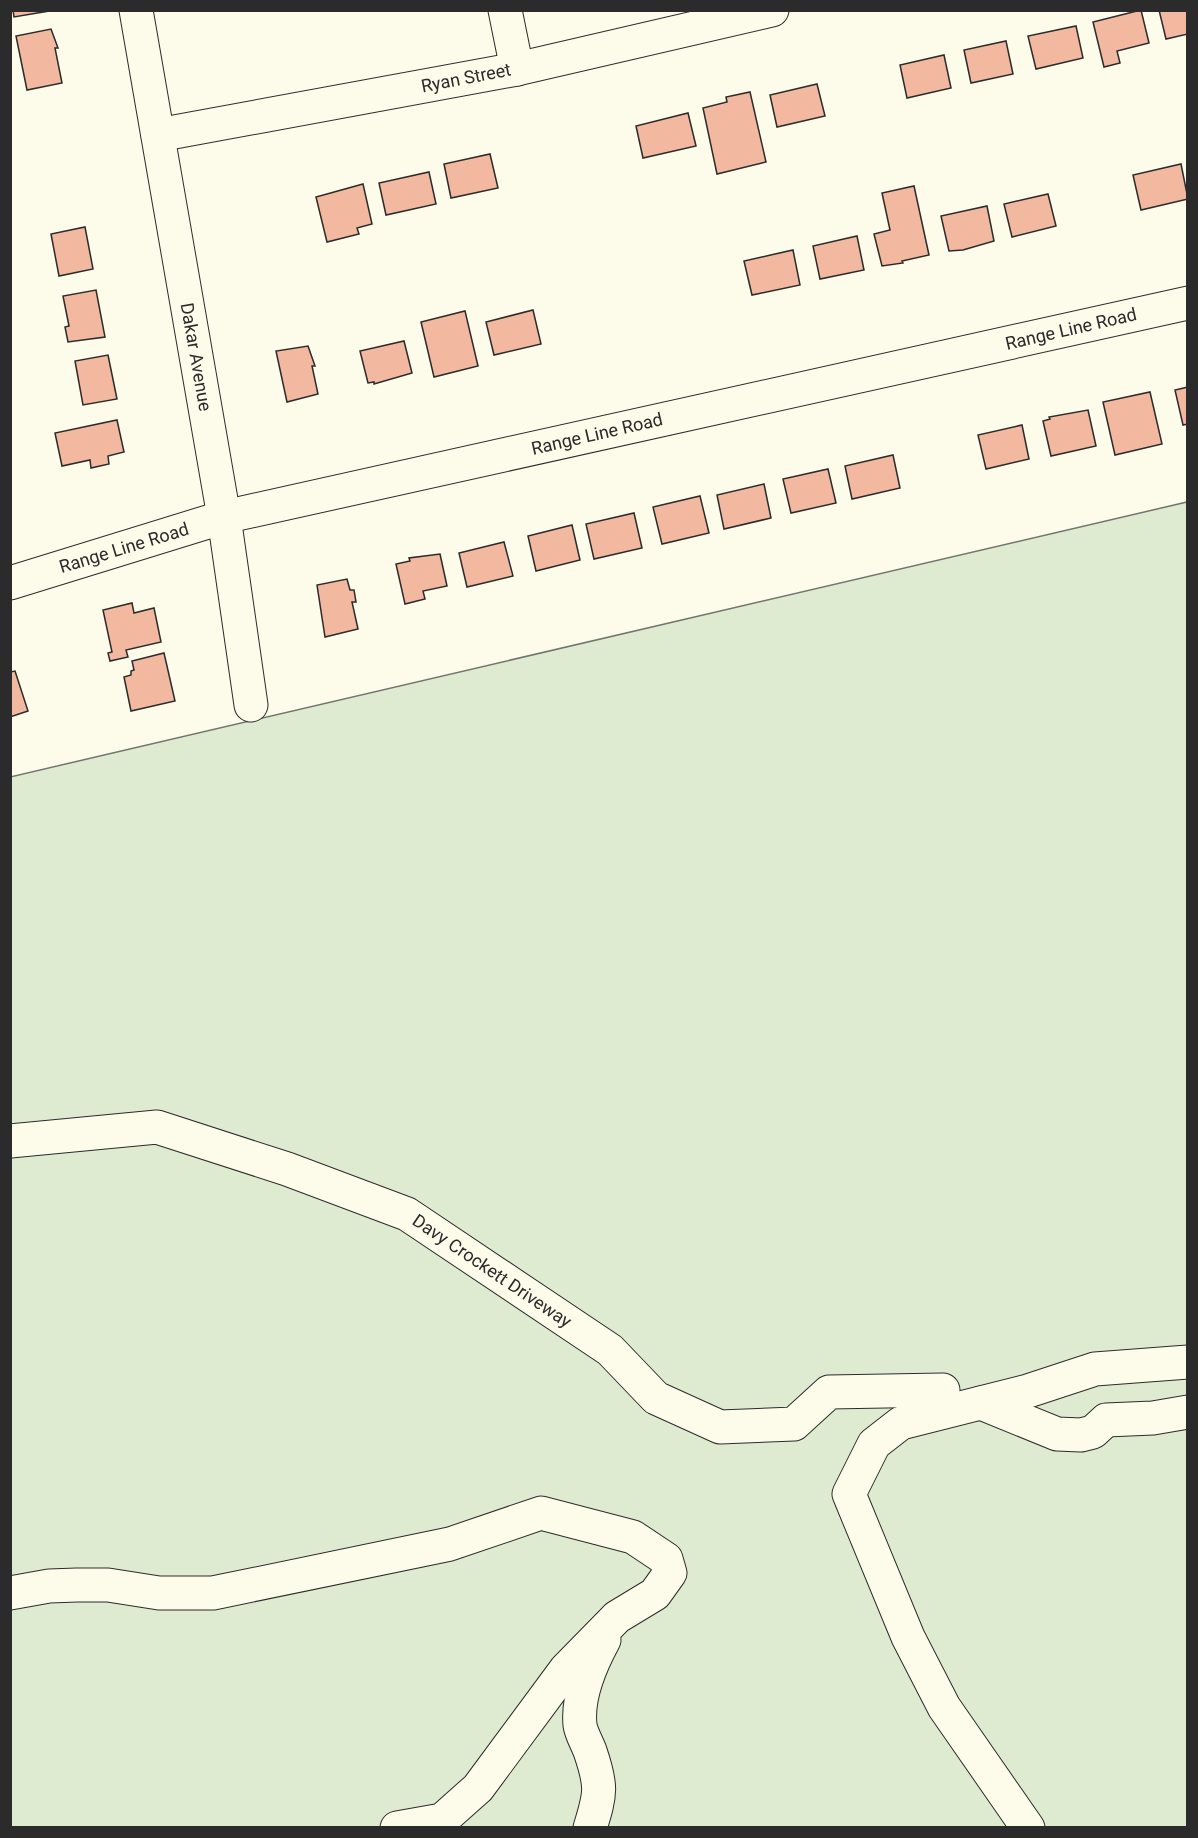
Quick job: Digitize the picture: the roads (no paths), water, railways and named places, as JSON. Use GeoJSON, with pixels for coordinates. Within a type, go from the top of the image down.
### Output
{"type":"FeatureCollection","features":[{"type":"Feature","properties":{"kind":"street","name":"Dakar Avenue"},"geometry":{"type":"LineString","coordinates":[[136,10],[224,517],[251,705]]}},
{"type":"Feature","properties":{"kind":"street"},"geometry":{"type":"LineString","coordinates":[[504,10],[517,69]]}},
{"type":"Feature","properties":{"kind":"street","name":"Ryan Street"},"geometry":{"type":"LineString","coordinates":[[158,135],[517,69],[772,10]]}},
{"type":"Feature","properties":{"kind":"street","name":"Range Line Road"},"geometry":{"type":"LineString","coordinates":[[10,583],[224,517],[1188,303]]}},
{"type":"Feature","properties":{"kind":"street","name":"Davy Crockett Driveway"},"geometry":{"type":"LineString","coordinates":[[10,1141],[158,1127],[287,1169],[407,1214],[610,1350],[656,1398],[720,1427],[794,1424],[829,1392],[943,1390]]}},
{"type":"Feature","properties":{"kind":"street"},"geometry":{"type":"LineString","coordinates":[[1028,1827],[944,1707],[908,1637],[849,1494],[874,1444],[901,1423],[981,1403],[1095,1369],[1188,1362]]}},
{"type":"Feature","properties":{"kind":"street"},"geometry":{"type":"LineString","coordinates":[[981,1403],[1057,1434],[1081,1435],[1093,1432],[1106,1420],[1153,1418],[1188,1412]]}},
{"type":"Feature","properties":{"kind":"street"},"geometry":{"type":"LineString","coordinates":[[10,1593],[50,1586],[77,1585],[108,1585],[159,1593],[213,1593],[450,1544],[541,1514],[633,1537],[666,1559],[670,1574],[655,1594],[617,1617],[566,1669],[478,1788],[442,1820],[398,1827]]}},
{"type":"Feature","properties":{"kind":"street"},"geometry":{"type":"LineString","coordinates":[[590,1827],[601,1793],[597,1771],[580,1726],[582,1701],[593,1660],[617,1617]]}}]}
